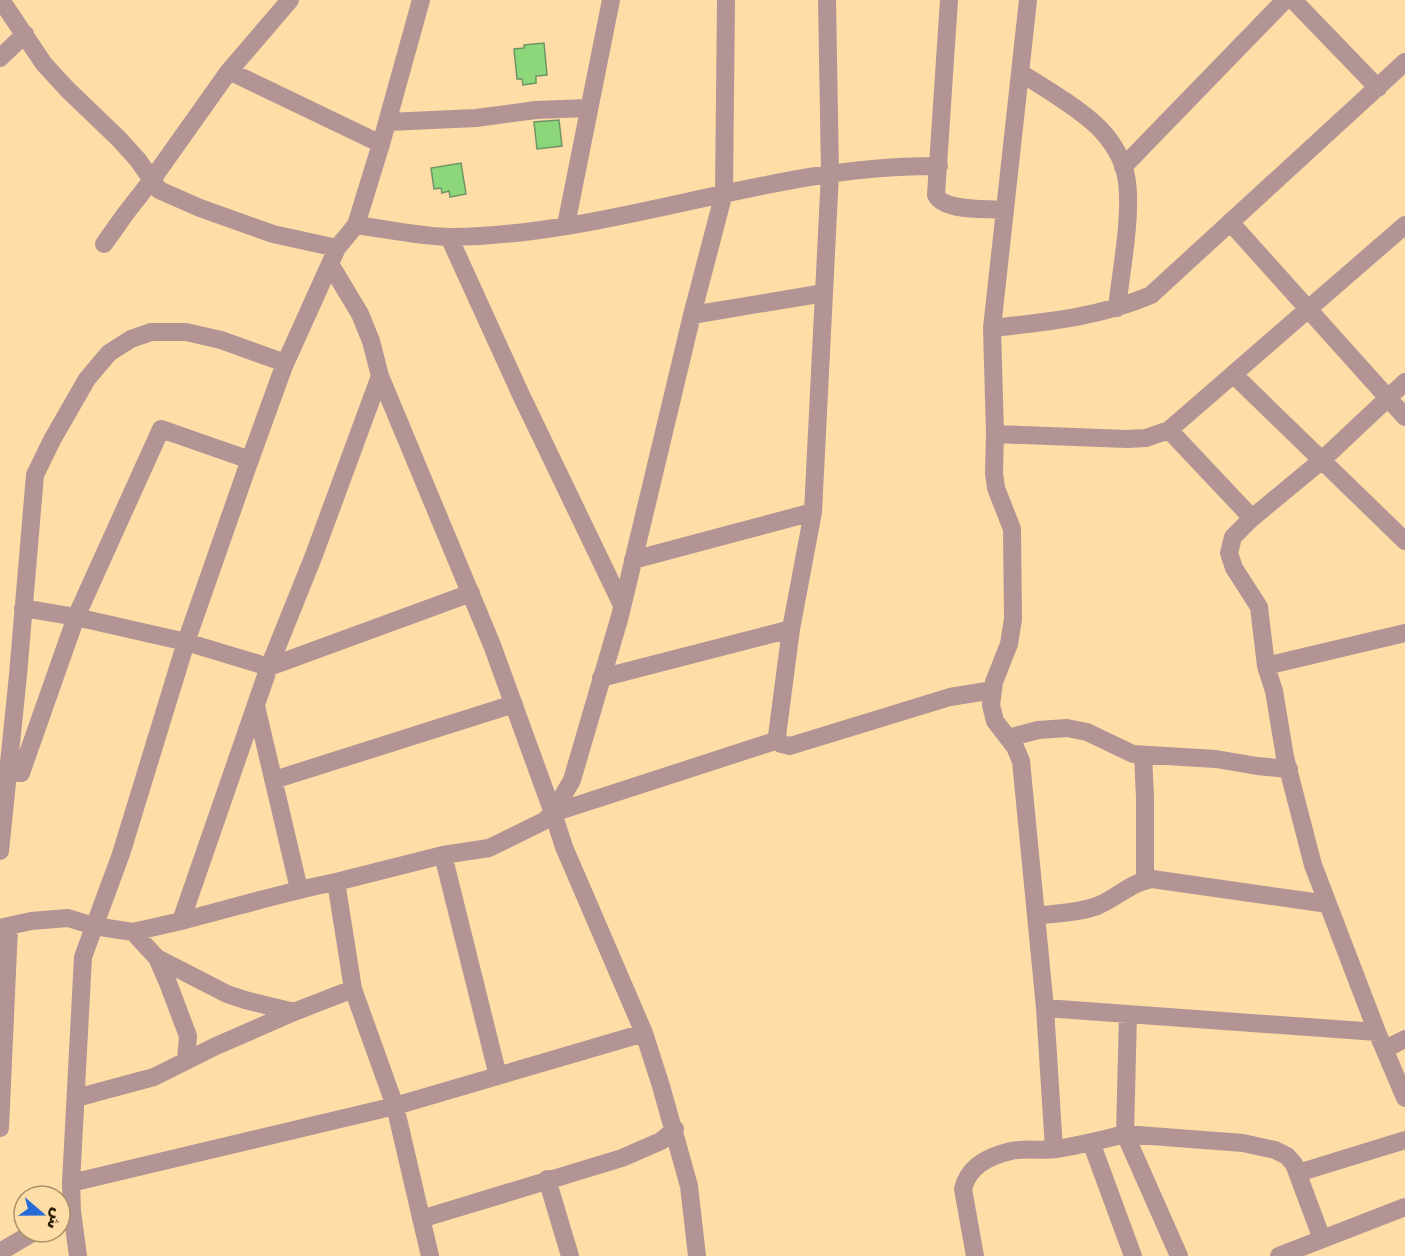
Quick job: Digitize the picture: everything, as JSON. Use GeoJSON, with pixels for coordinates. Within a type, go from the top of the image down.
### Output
{"type":"FeatureCollection","features":[{"type":"Feature","properties":{"kind":"street"},"geometry":{"type":"LineString","coordinates":[[1,0],[44,64],[119,139],[138,160],[159,190],[200,208],[334,256],[371,341],[380,376],[471,593],[514,704],[564,847],[644,1033],[675,1129],[689,1186],[697,1256]]}},
{"type":"Feature","properties":{"kind":"street"},"geometry":{"type":"LineString","coordinates":[[104,244],[152,182],[229,71],[290,0]]}},
{"type":"Feature","properties":{"kind":"street"},"geometry":{"type":"LineString","coordinates":[[421,0],[388,122],[356,225],[334,256],[285,363],[186,642],[136,810],[83,957],[71,1183],[395,1106],[644,1033]]}},
{"type":"Feature","properties":{"kind":"street"},"geometry":{"type":"LineString","coordinates":[[566,225],[611,0]]}},
{"type":"Feature","properties":{"kind":"street"},"geometry":{"type":"LineString","coordinates":[[0,1128],[4,928],[32,921],[68,918],[94,926],[133,932],[443,855],[489,848],[544,821],[553,813],[572,780],[622,605],[724,193],[726,0]]}},
{"type":"Feature","properties":{"kind":"street"},"geometry":{"type":"LineString","coordinates":[[827,0],[830,173],[813,512],[791,629],[777,736],[781,744],[789,746],[950,697],[993,690]]}},
{"type":"Feature","properties":{"kind":"street"},"geometry":{"type":"LineString","coordinates":[[949,0],[936,195],[944,204],[1005,210]]}},
{"type":"Feature","properties":{"kind":"street"},"geometry":{"type":"LineString","coordinates":[[1028,0],[992,328],[996,488],[1012,528],[1014,619],[1009,644],[993,690],[991,705],[994,721],[1015,747],[1021,761],[1046,1008],[1054,1149]]}},
{"type":"Feature","properties":{"kind":"street"},"geometry":{"type":"LineString","coordinates":[[1123,167],[1285,0]]}},
{"type":"Feature","properties":{"kind":"street"},"geometry":{"type":"LineString","coordinates":[[1293,0],[1378,88]]}},
{"type":"Feature","properties":{"kind":"street"},"geometry":{"type":"LineString","coordinates":[[0,58],[24,34]]}},
{"type":"Feature","properties":{"kind":"street"},"geometry":{"type":"LineString","coordinates":[[992,328],[1059,321],[1117,308],[1151,295],[1405,62]]}},
{"type":"Feature","properties":{"kind":"street"},"geometry":{"type":"LineString","coordinates":[[229,71],[381,144]]}},
{"type":"Feature","properties":{"kind":"street"},"geometry":{"type":"LineString","coordinates":[[1021,73],[1068,103],[1097,126],[1117,152],[1126,175],[1128,209],[1117,308]]}},
{"type":"Feature","properties":{"kind":"street"},"geometry":{"type":"LineString","coordinates":[[388,122],[476,118],[536,110],[588,108]]}},
{"type":"Feature","properties":{"kind":"street"},"geometry":{"type":"LineString","coordinates":[[356,225],[449,237],[514,232],[647,211],[724,193],[830,173],[881,166],[939,166]]}},
{"type":"Feature","properties":{"kind":"street"},"geometry":{"type":"LineString","coordinates":[[1230,222],[1405,417]]}},
{"type":"Feature","properties":{"kind":"street"},"geometry":{"type":"LineString","coordinates":[[995,434],[1127,440],[1146,438],[1169,430],[1405,225]]}},
{"type":"Feature","properties":{"kind":"street"},"geometry":{"type":"LineString","coordinates":[[449,237],[622,605]]}},
{"type":"Feature","properties":{"kind":"street"},"geometry":{"type":"LineString","coordinates":[[692,315],[824,293]]}},
{"type":"Feature","properties":{"kind":"street"},"geometry":{"type":"LineString","coordinates":[[0,850],[4,773],[23,608],[35,475],[87,379],[109,353],[131,339],[151,332],[186,332],[221,340],[285,363]]}},
{"type":"Feature","properties":{"kind":"street"},"geometry":{"type":"LineString","coordinates":[[1234,375],[1405,541]]}},
{"type":"Feature","properties":{"kind":"street"},"geometry":{"type":"LineString","coordinates":[[181,921],[269,667],[314,555],[380,376]]}},
{"type":"Feature","properties":{"kind":"street"},"geometry":{"type":"LineString","coordinates":[[1405,382],[1321,461],[1252,518],[1233,537],[1229,553],[1234,568],[1259,607],[1266,666],[1274,691],[1289,769],[1313,864],[1377,1032],[1405,1098]]}},
{"type":"Feature","properties":{"kind":"street"},"geometry":{"type":"LineString","coordinates":[[4,773],[21,773],[76,617],[161,429],[250,460]]}},
{"type":"Feature","properties":{"kind":"street"},"geometry":{"type":"LineString","coordinates":[[1169,430],[1252,518]]}},
{"type":"Feature","properties":{"kind":"street"},"geometry":{"type":"LineString","coordinates":[[633,560],[813,512]]}},
{"type":"Feature","properties":{"kind":"street"},"geometry":{"type":"LineString","coordinates":[[23,608],[76,617],[186,642],[269,667],[471,593]]}},
{"type":"Feature","properties":{"kind":"street"},"geometry":{"type":"LineString","coordinates":[[601,678],[791,629]]}},
{"type":"Feature","properties":{"kind":"street"},"geometry":{"type":"LineString","coordinates":[[1266,666],[1405,633]]}},
{"type":"Feature","properties":{"kind":"street"},"geometry":{"type":"LineString","coordinates":[[274,780],[514,704]]}},
{"type":"Feature","properties":{"kind":"street"},"geometry":{"type":"LineString","coordinates":[[256,706],[299,889]]}},
{"type":"Feature","properties":{"kind":"street"},"geometry":{"type":"LineString","coordinates":[[1008,738],[1038,730],[1067,728],[1087,732],[1133,754],[1216,759],[1289,769]]}},
{"type":"Feature","properties":{"kind":"street"},"geometry":{"type":"LineString","coordinates":[[553,813],[778,740]]}},
{"type":"Feature","properties":{"kind":"street"},"geometry":{"type":"LineString","coordinates":[[1143,755],[1145,880]]}},
{"type":"Feature","properties":{"kind":"street"},"geometry":{"type":"LineString","coordinates":[[443,855],[498,1076]]}},
{"type":"Feature","properties":{"kind":"street"},"geometry":{"type":"LineString","coordinates":[[1036,916],[1094,907],[1112,900],[1140,880],[1152,879],[1328,904]]}},
{"type":"Feature","properties":{"kind":"street"},"geometry":{"type":"LineString","coordinates":[[336,882],[353,989],[395,1106],[430,1256]]}},
{"type":"Feature","properties":{"kind":"street"},"geometry":{"type":"LineString","coordinates":[[133,932],[157,958],[227,994],[294,1012]]}},
{"type":"Feature","properties":{"kind":"street"},"geometry":{"type":"LineString","coordinates":[[157,958],[188,1036],[186,1061]]}},
{"type":"Feature","properties":{"kind":"street"},"geometry":{"type":"LineString","coordinates":[[76,1098],[154,1077],[294,1012],[353,989]]}},
{"type":"Feature","properties":{"kind":"street"},"geometry":{"type":"LineString","coordinates":[[1046,1008],[1377,1032]]}},
{"type":"Feature","properties":{"kind":"street"},"geometry":{"type":"LineString","coordinates":[[1128,1014],[1125,1134],[1179,1256]]}},
{"type":"Feature","properties":{"kind":"street"},"geometry":{"type":"LineString","coordinates":[[1385,1049],[1405,1039]]}},
{"type":"Feature","properties":{"kind":"street"},"geometry":{"type":"LineString","coordinates":[[421,1219],[622,1158],[661,1141],[675,1129]]}},
{"type":"Feature","properties":{"kind":"street"},"geometry":{"type":"LineString","coordinates":[[975,1256],[963,1189],[969,1174],[984,1161],[1011,1151],[1054,1149],[1125,1134],[1243,1143],[1275,1150],[1287,1156],[1298,1173],[1322,1239]]}},
{"type":"Feature","properties":{"kind":"street"},"geometry":{"type":"LineString","coordinates":[[1298,1173],[1405,1140]]}},
{"type":"Feature","properties":{"kind":"street"},"geometry":{"type":"LineString","coordinates":[[1091,1142],[1133,1256]]}},
{"type":"Feature","properties":{"kind":"street"},"geometry":{"type":"LineString","coordinates":[[547,1179],[570,1256]]}},
{"type":"Feature","properties":{"kind":"street"},"geometry":{"type":"LineString","coordinates":[[1279,1256],[1405,1207]]}},
{"type":"Feature","properties":{"kind":"street"},"geometry":{"type":"LineString","coordinates":[[72,1233],[77,1249],[94,1256]]}},
{"type":"Feature","properties":{"kind":"street"},"geometry":{"type":"LineString","coordinates":[[0,1252],[14,1244]]}},
{"type":"Feature","properties":{"kind":"building"},"geometry":{"type":"Polygon","coordinates":[[[544,43],[547,75],[536,76],[536,83],[523,85],[522,79],[517,79],[514,49],[524,48],[524,45],[544,43]]]}},
{"type":"Feature","properties":{"kind":"building"},"geometry":{"type":"Polygon","coordinates":[[[559,120],[562,146],[537,149],[534,122],[559,120]]]}},
{"type":"Feature","properties":{"kind":"building"},"geometry":{"type":"Polygon","coordinates":[[[461,163],[466,194],[450,197],[449,191],[442,193],[441,188],[434,189],[431,168],[461,163]]]}}]}
